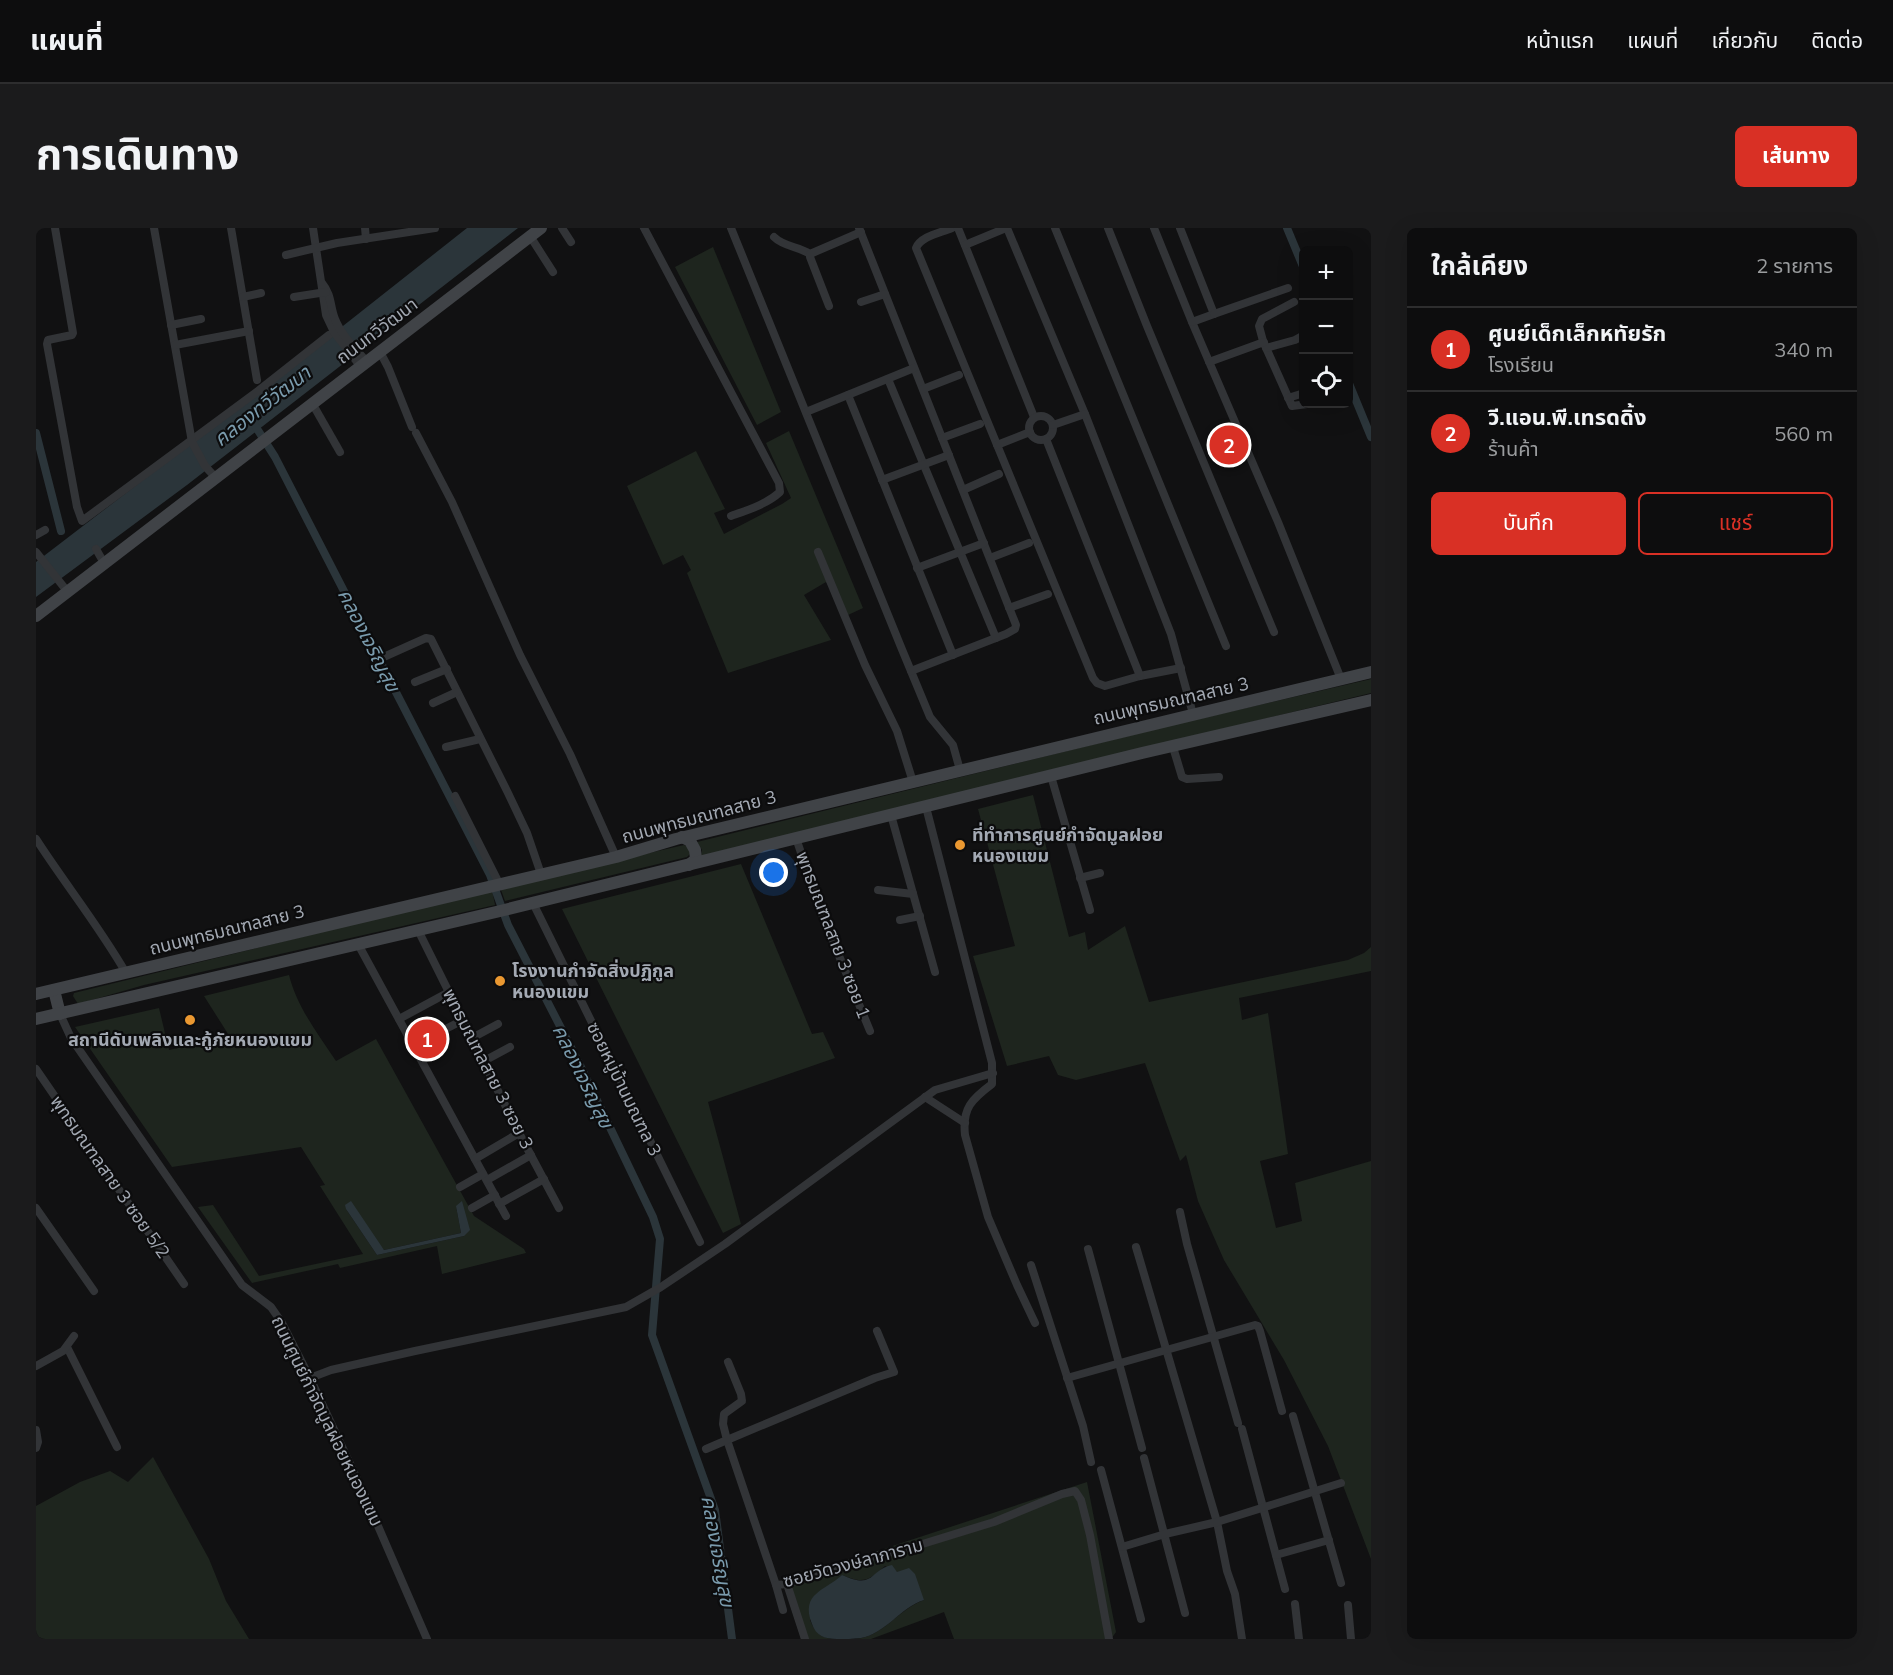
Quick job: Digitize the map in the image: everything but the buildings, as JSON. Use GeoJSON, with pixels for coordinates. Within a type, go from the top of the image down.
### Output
{"type":"FeatureCollection","features":[{"type":"Feature","properties":{"kind":"main road","name":"ถนนทวีวัฒนา"},"geometry":{"type":"LineString","coordinates":[[36,615],[541,228]]}},
{"type":"Feature","properties":{"kind":"main road","name":"ถนนพุทธมณฑลสาย 3"},"geometry":{"type":"LineString","coordinates":[[36,994],[616,857],[682,837],[1371,672]]}},
{"type":"Feature","properties":{"kind":"main road"},"geometry":{"type":"LineString","coordinates":[[36,1019],[496,912],[1371,700]]}},
{"type":"Feature","properties":{"kind":"main road"},"geometry":{"type":"LineString","coordinates":[[682,837],[690,840],[695,850],[696,859],[689,865]]}},
{"type":"Feature","properties":{"kind":"main road"},"geometry":{"type":"LineString","coordinates":[[54,990],[60,1014]]}},
{"type":"Feature","properties":{"kind":"street"},"geometry":{"type":"LineString","coordinates":[[55,228],[74,330],[72,335],[52,338],[47,344],[77,507],[82,521],[334,332]]}},
{"type":"Feature","properties":{"kind":"street"},"geometry":{"type":"LineString","coordinates":[[154,228],[191,441],[205,466],[215,477]]}},
{"type":"Feature","properties":{"kind":"street"},"geometry":{"type":"LineString","coordinates":[[231,228],[257,380]]}},
{"type":"Feature","properties":{"kind":"street"},"geometry":{"type":"LineString","coordinates":[[313,228],[324,289],[326,315],[334,332],[364,364]]}},
{"type":"Feature","properties":{"kind":"street"},"geometry":{"type":"LineString","coordinates":[[365,228],[366,239]]}},
{"type":"Feature","properties":{"kind":"street"},"geometry":{"type":"LineString","coordinates":[[286,255],[337,243],[435,228]]}},
{"type":"Feature","properties":{"kind":"street"},"geometry":{"type":"LineString","coordinates":[[562,228],[571,242]]}},
{"type":"Feature","properties":{"kind":"street"},"geometry":{"type":"LineString","coordinates":[[644,228],[779,483],[780,492],[776,496],[731,516]]}},
{"type":"Feature","properties":{"kind":"street"},"geometry":{"type":"LineString","coordinates":[[731,228],[758,300],[930,717],[952,745],[960,770]]}},
{"type":"Feature","properties":{"kind":"street"},"geometry":{"type":"LineString","coordinates":[[952,228],[923,239],[916,248],[1093,678],[1097,683],[1105,686],[1181,668]]}},
{"type":"Feature","properties":{"kind":"street"},"geometry":{"type":"LineString","coordinates":[[958,228],[1034,417]]}},
{"type":"Feature","properties":{"kind":"street"},"geometry":{"type":"LineString","coordinates":[[965,245],[1007,228],[1085,414],[1171,634],[1193,714]]}},
{"type":"Feature","properties":{"kind":"street"},"geometry":{"type":"LineString","coordinates":[[1055,228],[1226,646]]}},
{"type":"Feature","properties":{"kind":"street"},"geometry":{"type":"LineString","coordinates":[[1108,228],[1274,632]]}},
{"type":"Feature","properties":{"kind":"street"},"geometry":{"type":"LineString","coordinates":[[1154,228],[1278,522],[1341,679]]}},
{"type":"Feature","properties":{"kind":"street"},"geometry":{"type":"LineString","coordinates":[[1180,228],[1214,314]]}},
{"type":"Feature","properties":{"kind":"street"},"geometry":{"type":"LineString","coordinates":[[810,254],[860,230],[1016,625],[1015,629],[996,638],[911,670]]}},
{"type":"Feature","properties":{"kind":"street"},"geometry":{"type":"LineString","coordinates":[[530,236],[553,272]]}},
{"type":"Feature","properties":{"kind":"street"},"geometry":{"type":"LineString","coordinates":[[774,237],[781,244],[796,247],[810,254]]}},
{"type":"Feature","properties":{"kind":"street"},"geometry":{"type":"LineString","coordinates":[[810,254],[829,306]]}},
{"type":"Feature","properties":{"kind":"street"},"geometry":{"type":"LineString","coordinates":[[1192,322],[1288,288]]}},
{"type":"Feature","properties":{"kind":"street"},"geometry":{"type":"LineString","coordinates":[[294,297],[324,289]]}},
{"type":"Feature","properties":{"kind":"street"},"geometry":{"type":"LineString","coordinates":[[243,297],[261,293]]}},
{"type":"Feature","properties":{"kind":"street"},"geometry":{"type":"LineString","coordinates":[[861,302],[885,294]]}},
{"type":"Feature","properties":{"kind":"street"},"geometry":{"type":"LineString","coordinates":[[1294,302],[1262,319],[1259,326],[1292,406],[1299,405]]}},
{"type":"Feature","properties":{"kind":"street"},"geometry":{"type":"LineString","coordinates":[[171,325],[201,320]]}},
{"type":"Feature","properties":{"kind":"street"},"geometry":{"type":"LineString","coordinates":[[175,345],[249,331]]}},
{"type":"Feature","properties":{"kind":"street"},"geometry":{"type":"LineString","coordinates":[[1209,362],[1265,345],[1299,338]]}},
{"type":"Feature","properties":{"kind":"street"},"geometry":{"type":"LineString","coordinates":[[380,352],[414,430],[452,502],[520,655],[616,857]]}},
{"type":"Feature","properties":{"kind":"street"},"geometry":{"type":"LineString","coordinates":[[806,412],[914,368]]}},
{"type":"Feature","properties":{"kind":"street"},"geometry":{"type":"LineString","coordinates":[[923,389],[959,375]]}},
{"type":"Feature","properties":{"kind":"street"},"geometry":{"type":"LineString","coordinates":[[888,379],[996,638]]}},
{"type":"Feature","properties":{"kind":"street"},"geometry":{"type":"LineString","coordinates":[[848,395],[952,655]]}},
{"type":"Feature","properties":{"kind":"street"},"geometry":{"type":"LineString","coordinates":[[1288,398],[1299,395]]}},
{"type":"Feature","properties":{"kind":"street"},"geometry":{"type":"LineString","coordinates":[[312,403],[340,452]]}},
{"type":"Feature","properties":{"kind":"street"},"geometry":{"type":"LineString","coordinates":[[1053,425],[1085,414]]}},
{"type":"Feature","properties":{"kind":"street"},"geometry":{"type":"LineString","coordinates":[[1034,417],[1048,417],[1053,425],[1053,433],[1046,439],[1037,439],[1030,432],[1030,424],[1034,417]]}},
{"type":"Feature","properties":{"kind":"street"},"geometry":{"type":"LineString","coordinates":[[942,438],[980,424]]}},
{"type":"Feature","properties":{"kind":"street"},"geometry":{"type":"LineString","coordinates":[[997,445],[1030,432]]}},
{"type":"Feature","properties":{"kind":"street"},"geometry":{"type":"LineString","coordinates":[[1046,439],[1140,676]]}},
{"type":"Feature","properties":{"kind":"street"},"geometry":{"type":"LineString","coordinates":[[882,480],[949,455]]}},
{"type":"Feature","properties":{"kind":"street"},"geometry":{"type":"LineString","coordinates":[[963,490],[999,474]]}},
{"type":"Feature","properties":{"kind":"street"},"geometry":{"type":"LineString","coordinates":[[36,535],[45,530]]}},
{"type":"Feature","properties":{"kind":"street"},"geometry":{"type":"LineString","coordinates":[[917,568],[984,543]]}},
{"type":"Feature","properties":{"kind":"street"},"geometry":{"type":"LineString","coordinates":[[990,558],[1029,543]]}},
{"type":"Feature","properties":{"kind":"street"},"geometry":{"type":"LineString","coordinates":[[96,549],[104,563]]}},
{"type":"Feature","properties":{"kind":"street"},"geometry":{"type":"LineString","coordinates":[[818,552],[865,666],[900,739],[913,782]]}},
{"type":"Feature","properties":{"kind":"street"},"geometry":{"type":"LineString","coordinates":[[38,555],[67,591]]}},
{"type":"Feature","properties":{"kind":"street"},"geometry":{"type":"LineString","coordinates":[[1010,608],[1048,594]]}},
{"type":"Feature","properties":{"kind":"street"},"geometry":{"type":"LineString","coordinates":[[380,659],[429,637],[527,833],[541,874]]}},
{"type":"Feature","properties":{"kind":"street"},"geometry":{"type":"LineString","coordinates":[[415,682],[447,669]]}},
{"type":"Feature","properties":{"kind":"street"},"geometry":{"type":"LineString","coordinates":[[433,703],[457,692]]}},
{"type":"Feature","properties":{"kind":"street"},"geometry":{"type":"LineString","coordinates":[[446,747],[480,739]]}},
{"type":"Feature","properties":{"kind":"street"},"geometry":{"type":"LineString","coordinates":[[1173,747],[1182,777],[1187,779],[1219,777]]}},
{"type":"Feature","properties":{"kind":"street"},"geometry":{"type":"LineString","coordinates":[[1051,776],[1090,910]]}},
{"type":"Feature","properties":{"kind":"street"},"geometry":{"type":"LineString","coordinates":[[455,796],[495,884]]}},
{"type":"Feature","properties":{"kind":"street"},"geometry":{"type":"LineString","coordinates":[[926,807],[992,1063],[992,1084],[974,1097],[969,1104],[965,1136],[988,1216],[1035,1323]]}},
{"type":"Feature","properties":{"kind":"street"},"geometry":{"type":"LineString","coordinates":[[891,815],[936,972]]}},
{"type":"Feature","properties":{"kind":"street","name":"พุทธมณฑลสาย 3 ซอย 1"},"geometry":{"type":"LineString","coordinates":[[796,838],[821,912],[870,1031]]}},
{"type":"Feature","properties":{"kind":"street"},"geometry":{"type":"LineString","coordinates":[[36,839],[88,916],[110,944],[126,973]]}},
{"type":"Feature","properties":{"kind":"street"},"geometry":{"type":"LineString","coordinates":[[1080,878],[1100,873]]}},
{"type":"Feature","properties":{"kind":"street"},"geometry":{"type":"LineString","coordinates":[[878,890],[913,894]]}},
{"type":"Feature","properties":{"kind":"street","name":"ซอยหมู่บ้านมณฑล 3"},"geometry":{"type":"LineString","coordinates":[[533,903],[700,1242]]}},
{"type":"Feature","properties":{"kind":"street"},"geometry":{"type":"LineString","coordinates":[[900,920],[920,916]]}},
{"type":"Feature","properties":{"kind":"street","name":"พุทธมณฑลสาย 3 ซอย 3"},"geometry":{"type":"LineString","coordinates":[[418,930],[559,1208]]}},
{"type":"Feature","properties":{"kind":"street"},"geometry":{"type":"LineString","coordinates":[[358,944],[506,1216]]}},
{"type":"Feature","properties":{"kind":"street"},"geometry":{"type":"LineString","coordinates":[[399,1019],[449,992]]}},
{"type":"Feature","properties":{"kind":"street","name":"ถนนศูนย์กำจัดมูลฝอยหนองแขม"},"geometry":{"type":"LineString","coordinates":[[60,1014],[71,1038],[242,1285],[265,1301],[277,1313],[310,1378],[402,1578],[427,1639]]}},
{"type":"Feature","properties":{"kind":"street"},"geometry":{"type":"LineString","coordinates":[[436,1034],[463,1020]]}},
{"type":"Feature","properties":{"kind":"street"},"geometry":{"type":"LineString","coordinates":[[472,1038],[498,1024]]}},
{"type":"Feature","properties":{"kind":"street"},"geometry":{"type":"LineString","coordinates":[[484,1061],[510,1047]]}},
{"type":"Feature","properties":{"kind":"street","name":"พุทธมณฑลสาย 3 ซอย 5/2"},"geometry":{"type":"LineString","coordinates":[[36,1069],[184,1284]]}},
{"type":"Feature","properties":{"kind":"street"},"geometry":{"type":"LineString","coordinates":[[310,1378],[331,1370],[415,1351],[626,1307],[661,1287],[725,1244],[935,1090],[948,1084],[993,1073]]}},
{"type":"Feature","properties":{"kind":"street"},"geometry":{"type":"LineString","coordinates":[[925,1097],[965,1123]]}},
{"type":"Feature","properties":{"kind":"street"},"geometry":{"type":"LineString","coordinates":[[475,1159],[519,1133]]}},
{"type":"Feature","properties":{"kind":"street"},"geometry":{"type":"LineString","coordinates":[[460,1187],[531,1155]]}},
{"type":"Feature","properties":{"kind":"street"},"geometry":{"type":"LineString","coordinates":[[499,1204],[544,1179]]}},
{"type":"Feature","properties":{"kind":"street"},"geometry":{"type":"LineString","coordinates":[[472,1208],[495,1195]]}},
{"type":"Feature","properties":{"kind":"street"},"geometry":{"type":"LineString","coordinates":[[36,1208],[94,1291]]}},
{"type":"Feature","properties":{"kind":"street"},"geometry":{"type":"LineString","coordinates":[[1180,1212],[1187,1244],[1285,1589]]}},
{"type":"Feature","properties":{"kind":"street"},"geometry":{"type":"LineString","coordinates":[[1136,1246],[1217,1522],[1239,1614],[1242,1639]]}},
{"type":"Feature","properties":{"kind":"street"},"geometry":{"type":"LineString","coordinates":[[1088,1249],[1142,1448]]}},
{"type":"Feature","properties":{"kind":"street"},"geometry":{"type":"LineString","coordinates":[[1031,1265],[1083,1426],[1091,1462]]}},
{"type":"Feature","properties":{"kind":"street"},"geometry":{"type":"LineString","coordinates":[[1068,1378],[1255,1325],[1258,1326],[1282,1411]]}},
{"type":"Feature","properties":{"kind":"street"},"geometry":{"type":"LineString","coordinates":[[706,1449],[874,1378],[894,1372],[878,1331]]}},
{"type":"Feature","properties":{"kind":"street"},"geometry":{"type":"LineString","coordinates":[[36,1366],[67,1347],[74,1336]]}},
{"type":"Feature","properties":{"kind":"street"},"geometry":{"type":"LineString","coordinates":[[67,1347],[117,1447]]}},
{"type":"Feature","properties":{"kind":"street","name":"ซอยวัดวงษ์ลาภาราม"},"geometry":{"type":"LineString","coordinates":[[728,1362],[742,1401],[724,1414],[723,1424],[776,1585],[787,1584],[855,1561],[916,1546],[1075,1491],[1081,1500],[1090,1535],[1109,1639]]}},
{"type":"Feature","properties":{"kind":"street"},"geometry":{"type":"LineString","coordinates":[[1293,1416],[1341,1583]]}},
{"type":"Feature","properties":{"kind":"street"},"geometry":{"type":"LineString","coordinates":[[36,1430],[38,1442],[36,1449]]}},
{"type":"Feature","properties":{"kind":"street"},"geometry":{"type":"LineString","coordinates":[[1144,1458],[1185,1613]]}},
{"type":"Feature","properties":{"kind":"street"},"geometry":{"type":"LineString","coordinates":[[1101,1470],[1142,1619]]}},
{"type":"Feature","properties":{"kind":"street"},"geometry":{"type":"LineString","coordinates":[[1122,1547],[1217,1522],[1341,1483]]}},
{"type":"Feature","properties":{"kind":"street"},"geometry":{"type":"LineString","coordinates":[[1276,1555],[1329,1540]]}},
{"type":"Feature","properties":{"kind":"street"},"geometry":{"type":"LineString","coordinates":[[787,1584],[805,1639]]}},
{"type":"Feature","properties":{"kind":"street"},"geometry":{"type":"LineString","coordinates":[[776,1585],[783,1610]]}},
{"type":"Feature","properties":{"kind":"street"},"geometry":{"type":"LineString","coordinates":[[1295,1604],[1299,1639]]}},
{"type":"Feature","properties":{"kind":"street"},"geometry":{"type":"LineString","coordinates":[[1347,1605],[1352,1639]]}},
{"type":"Feature","properties":{"kind":"shaded area"},"geometry":{"type":"Polygon","coordinates":[[[713,247],[781,412],[757,425],[675,267],[713,247]]]}},
{"type":"Feature","properties":{"kind":"shaded area"},"geometry":{"type":"Polygon","coordinates":[[[789,431],[863,608],[848,615],[826,582],[804,595],[831,640],[728,673],[687,573],[691,570],[683,555],[663,565],[627,486],[696,451],[725,509],[714,513],[724,534],[791,498],[766,443],[789,431]]]}},
{"type":"Feature","properties":{"kind":"shaded area"},"geometry":{"type":"Polygon","coordinates":[[[1371,679],[1371,693],[701,856],[702,850],[697,842],[1181,723],[1371,679]]]}},
{"type":"Feature","properties":{"kind":"shaded area"},"geometry":{"type":"Polygon","coordinates":[[[1033,795],[1069,937],[1085,932],[1088,950],[1125,926],[1149,1002],[1348,960],[1371,947],[1371,971],[1239,998],[1242,1020],[1268,1013],[1288,1154],[1260,1161],[1276,1228],[1302,1221],[1295,1183],[1371,1161],[1371,1559],[1328,1446],[1284,1360],[1224,1260],[1198,1201],[1186,1155],[1180,1161],[1145,1063],[1076,1080],[1058,1075],[1049,1056],[1007,1066],[973,956],[1015,946],[978,809],[1033,795]]]}},
{"type":"Feature","properties":{"kind":"shaded area"},"geometry":{"type":"Polygon","coordinates":[[[684,845],[692,852],[687,857],[505,901],[500,887],[684,845]]]}},
{"type":"Feature","properties":{"kind":"shaded area"},"geometry":{"type":"Polygon","coordinates":[[[741,864],[812,1034],[823,1032],[835,1058],[708,1102],[741,1224],[723,1233],[562,909],[741,864]]]}},
{"type":"Feature","properties":{"kind":"shaded area"},"geometry":{"type":"Polygon","coordinates":[[[492,890],[495,905],[144,985],[78,1004],[73,996],[74,993],[492,890]]]}},
{"type":"Feature","properties":{"kind":"shaded area"},"geometry":{"type":"Polygon","coordinates":[[[289,975],[303,1009],[336,1061],[376,1039],[474,1216],[524,1249],[526,1253],[442,1274],[437,1246],[340,1268],[338,1264],[252,1283],[198,1207],[213,1205],[259,1276],[363,1254],[320,1186],[325,1185],[301,1147],[172,1167],[75,1027],[159,1008],[169,1050],[230,1037],[204,996],[289,975]],[[456,1206],[461,1233],[384,1250],[346,1209],[377,1255],[464,1236],[456,1206]]]}},
{"type":"Feature","properties":{"kind":"shaded area"},"geometry":{"type":"Polygon","coordinates":[[[153,1457],[209,1559],[226,1601],[249,1639],[36,1639],[36,1506],[80,1482],[110,1471],[128,1482],[153,1457]]]}},
{"type":"Feature","properties":{"kind":"shaded area"},"geometry":{"type":"Polygon","coordinates":[[[1087,1482],[1116,1632],[1111,1639],[954,1639],[944,1612],[871,1639],[848,1639],[860,1638],[879,1631],[908,1608],[924,1600],[897,1572],[885,1566],[865,1580],[855,1580],[842,1575],[838,1579],[810,1620],[819,1634],[834,1639],[801,1639],[783,1582],[1087,1482]]]}},
{"type":"Feature","properties":{"kind":"water","name":"คลองทวีวัฒนา"},"geometry":{"type":"Polygon","coordinates":[[[467,228],[518,228],[187,485],[36,597],[36,562],[310,352],[467,228]]]}},
{"type":"Feature","properties":{"kind":"water"},"geometry":{"type":"Polygon","coordinates":[[[351,1201],[384,1250],[461,1233],[456,1206],[462,1201],[470,1230],[464,1236],[377,1255],[346,1209],[345,1205],[351,1201]]]}},
{"type":"Feature","properties":{"kind":"water"},"geometry":{"type":"Polygon","coordinates":[[[892,1565],[897,1572],[909,1568],[915,1574],[924,1600],[908,1608],[870,1636],[833,1639],[822,1636],[816,1631],[809,1614],[809,1606],[816,1594],[842,1575],[866,1580],[892,1565]]]}},
{"type":"Feature","properties":{"kind":"waterway"},"geometry":{"type":"LineString","coordinates":[[1287,228],[1299,257]]}},
{"type":"Feature","properties":{"kind":"waterway"},"geometry":{"type":"LineString","coordinates":[[1353,393],[1371,437]]}},
{"type":"Feature","properties":{"kind":"waterway","name":"คลองเจริญสุข"},"geometry":{"type":"LineString","coordinates":[[252,421],[275,457],[490,875],[508,925],[579,1063],[653,1217],[660,1239],[652,1335],[715,1510],[732,1639]]}},
{"type":"Feature","properties":{"kind":"waterway"},"geometry":{"type":"LineString","coordinates":[[36,433],[61,531]]}},
{"type":"Feature","properties":{"kind":"place","name":"วี.แอน.พี.เทรดดิ้ง"},"geometry":{"type":"Point","coordinates":[1229,445]}},
{"type":"Feature","properties":{"kind":"place","name":"ที่ทำการศูนย์กำจัดมูลฝอย หนองแขม"},"geometry":{"type":"Point","coordinates":[960,845]}},
{"type":"Feature","properties":{"kind":"place","name":"โรงงานกำจัดสิ่งปฏิกูล หนองแขม"},"geometry":{"type":"Point","coordinates":[500,981]}},
{"type":"Feature","properties":{"kind":"place","name":"สถานีดับเพลิงและกู้ภัยหนองแขม"},"geometry":{"type":"Point","coordinates":[190,1020]}},
{"type":"Feature","properties":{"kind":"place","name":"ศูนย์เด็กเล็กหทัยรัก"},"geometry":{"type":"Point","coordinates":[427,1039]}}]}
